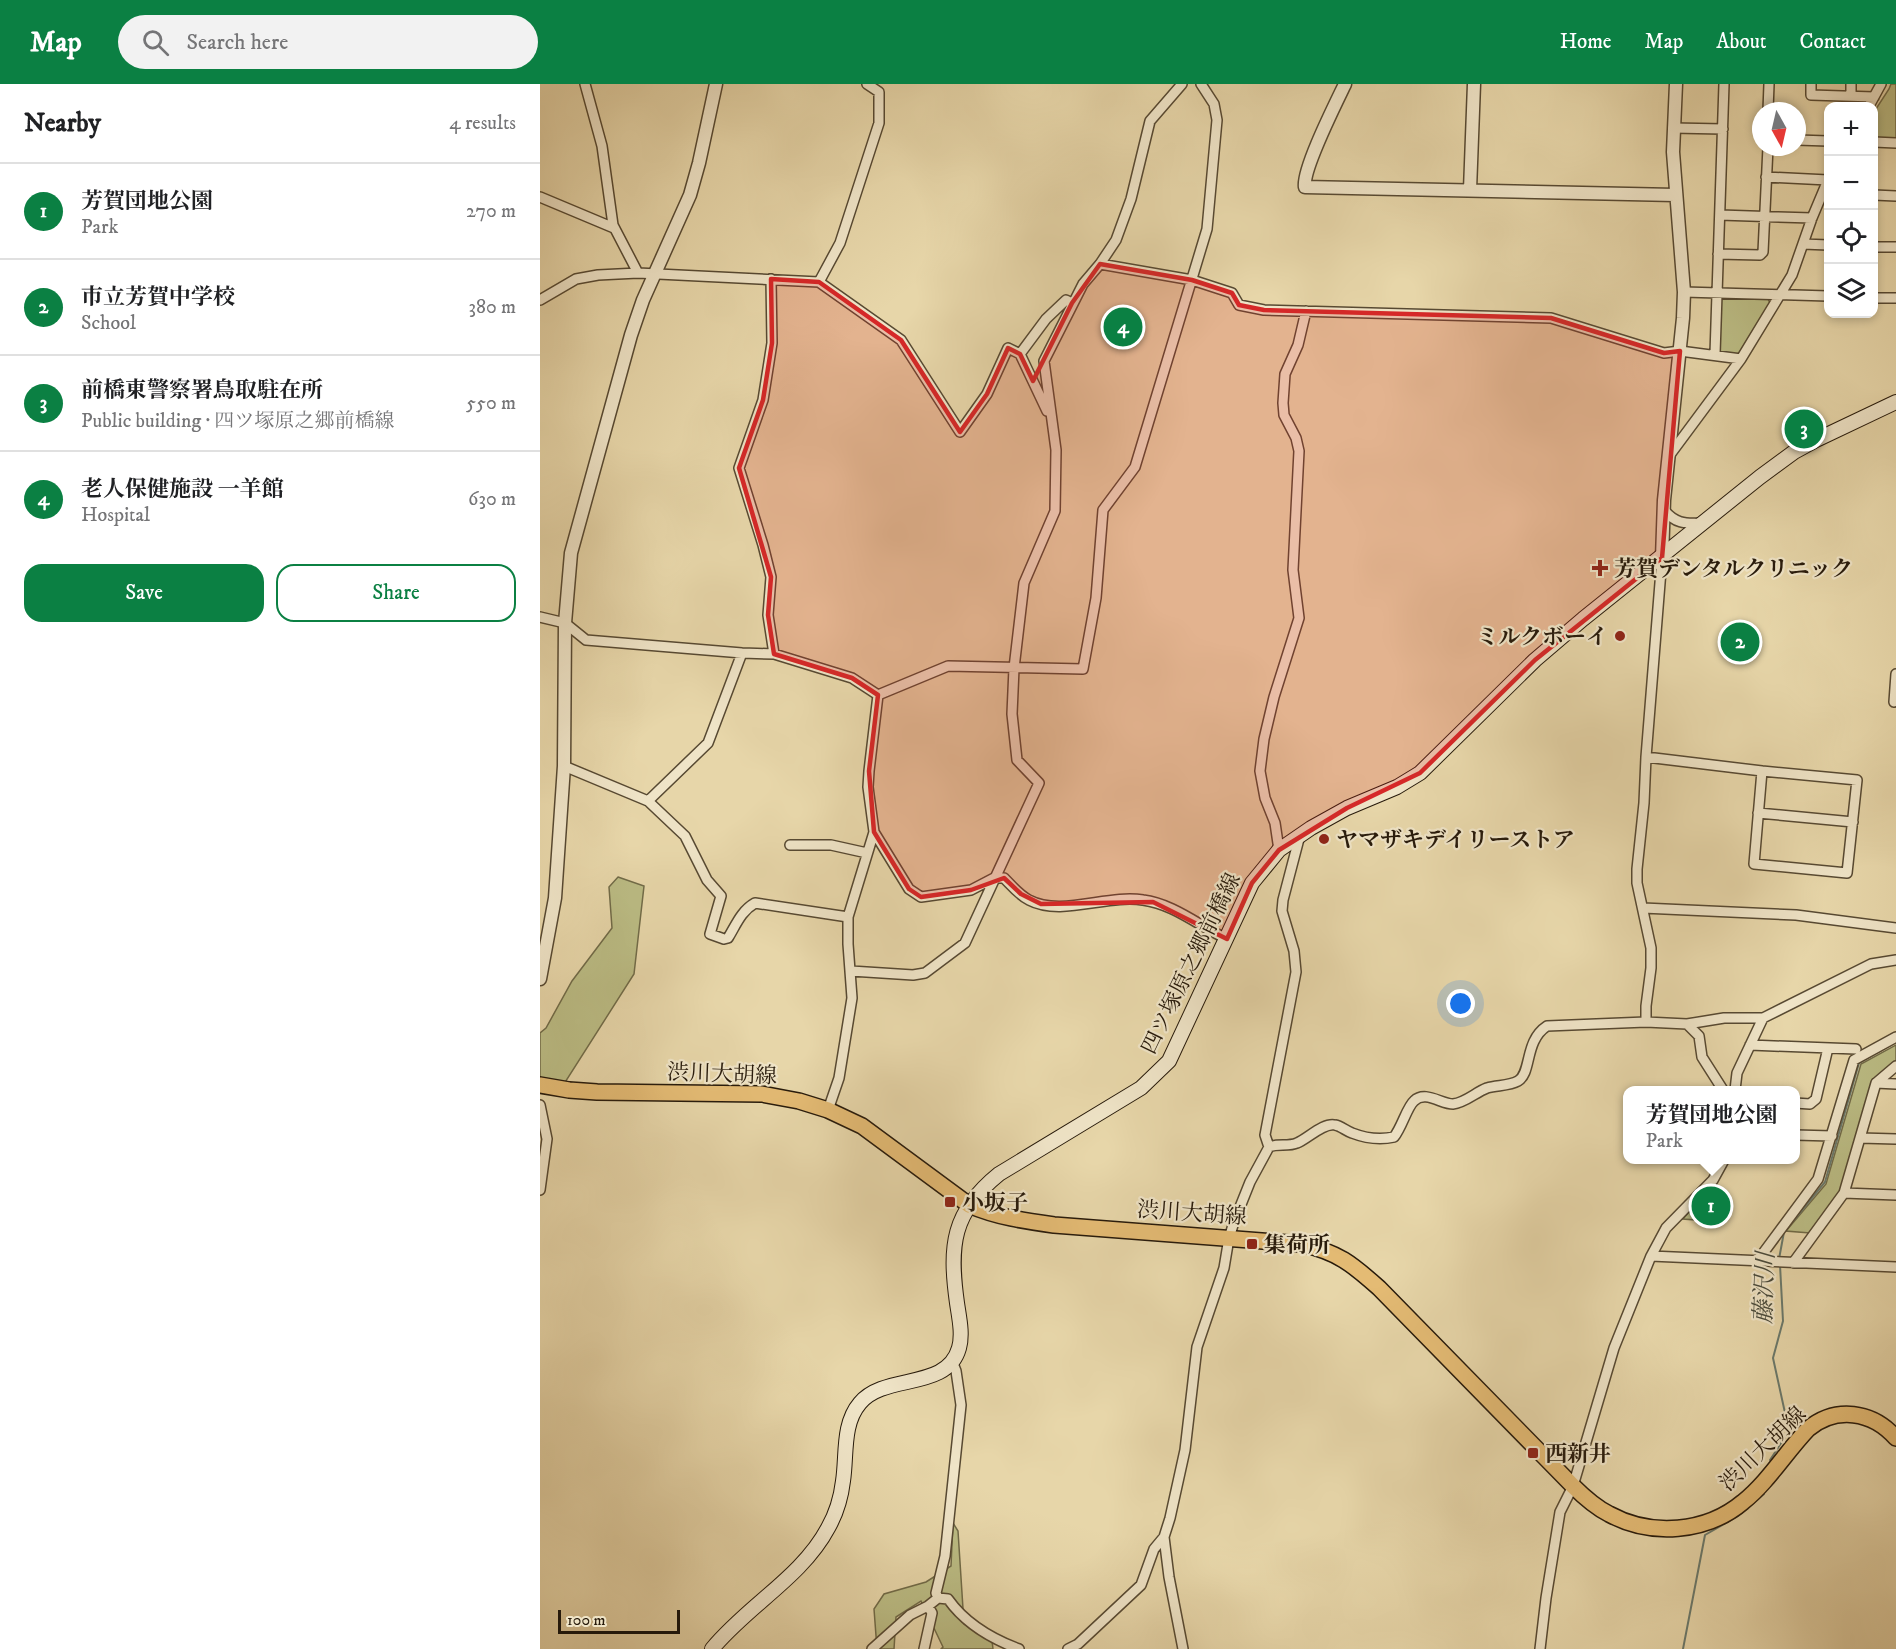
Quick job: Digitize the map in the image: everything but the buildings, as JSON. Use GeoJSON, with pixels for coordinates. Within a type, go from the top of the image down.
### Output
{"type":"FeatureCollection","features":[{"type":"Feature","properties":{"kind":"main road","name":"四ツ塚原之郷前橋線"},"geometry":{"type":"LineString","coordinates":[[952,1361],[959,1348],[960,1330],[956,1294],[955,1235],[959,1221],[969,1205],[986,1184],[999,1174],[1126,1098],[1153,1079],[1168,1062],[1252,883],[1279,850],[1347,808],[1396,787],[1420,773],[1534,661],[1760,477],[1794,452],[1896,402]]}},
{"type":"Feature","properties":{"kind":"main road","name":"渋川大胡線"},"geometry":{"type":"LineString","coordinates":[[540,1085],[597,1092],[762,1094],[799,1101],[828,1110],[862,1126],[969,1205],[987,1213],[1054,1225],[1301,1244],[1331,1252],[1350,1262],[1379,1288],[1592,1504],[1621,1520],[1644,1527],[1680,1528],[1707,1522],[1736,1507],[1759,1485],[1808,1429],[1827,1418],[1848,1414],[1869,1418],[1888,1429],[1896,1438]]}},
{"type":"Feature","properties":{"kind":"main road"},"geometry":{"type":"LineString","coordinates":[[712,1649],[726,1633],[808,1557],[828,1530],[841,1496],[849,1421],[854,1410],[864,1398],[877,1390],[928,1377],[952,1361]]}},
{"type":"Feature","properties":{"kind":"street"},"geometry":{"type":"LineString","coordinates":[[585,84],[602,146],[614,228],[638,273]]}},
{"type":"Feature","properties":{"kind":"street"},"geometry":{"type":"LineString","coordinates":[[540,979],[555,898],[564,766],[564,623],[571,553],[631,335],[643,300],[690,195],[716,84]]}},
{"type":"Feature","properties":{"kind":"street"},"geometry":{"type":"LineString","coordinates":[[851,971],[913,975],[925,973],[965,943],[1039,783],[1017,760],[1012,714],[1014,668],[1024,583],[1055,511],[1056,450],[1044,361],[1072,303],[1116,240],[1131,198],[1150,121],[1182,84]]}},
{"type":"Feature","properties":{"kind":"street"},"geometry":{"type":"LineString","coordinates":[[878,695],[948,666],[1083,669],[1096,598],[1103,510],[1135,467],[1207,230],[1216,120],[1214,104],[1201,84]]}},
{"type":"Feature","properties":{"kind":"street"},"geometry":{"type":"LineString","coordinates":[[1345,84],[1305,177],[1305,187],[1675,195]]}},
{"type":"Feature","properties":{"kind":"street"},"geometry":{"type":"LineString","coordinates":[[1470,190],[1474,84]]}},
{"type":"Feature","properties":{"kind":"street"},"geometry":{"type":"LineString","coordinates":[[1646,1022],[1651,948],[1637,884],[1637,868],[1644,803],[1664,510],[1684,292],[1675,195],[1673,128],[1676,84]]}},
{"type":"Feature","properties":{"kind":"street"},"geometry":{"type":"LineString","coordinates":[[1715,354],[1724,84]]}},
{"type":"Feature","properties":{"kind":"street"},"geometry":{"type":"LineString","coordinates":[[1768,102],[1769,84]]}},
{"type":"Feature","properties":{"kind":"street"},"geometry":{"type":"LineString","coordinates":[[1811,84],[1811,95],[1874,97]]}},
{"type":"Feature","properties":{"kind":"street"},"geometry":{"type":"LineString","coordinates":[[1851,84],[1851,96]]}},
{"type":"Feature","properties":{"kind":"street"},"geometry":{"type":"LineString","coordinates":[[1871,102],[1881,84]]}},
{"type":"Feature","properties":{"kind":"street"},"geometry":{"type":"LineString","coordinates":[[819,282],[840,243],[879,123],[879,92],[872,85]]}},
{"type":"Feature","properties":{"kind":"street"},"geometry":{"type":"LineString","coordinates":[[1673,128],[1723,129]]}},
{"type":"Feature","properties":{"kind":"street"},"geometry":{"type":"LineString","coordinates":[[1806,140],[1824,141]]}},
{"type":"Feature","properties":{"kind":"street"},"geometry":{"type":"LineString","coordinates":[[1878,142],[1896,142]]}},
{"type":"Feature","properties":{"kind":"street"},"geometry":{"type":"LineString","coordinates":[[1718,254],[1760,255],[1763,252],[1767,156]]}},
{"type":"Feature","properties":{"kind":"street"},"geometry":{"type":"LineString","coordinates":[[1766,177],[1824,180]]}},
{"type":"Feature","properties":{"kind":"street"},"geometry":{"type":"LineString","coordinates":[[1878,195],[1896,196]]}},
{"type":"Feature","properties":{"kind":"street"},"geometry":{"type":"LineString","coordinates":[[540,197],[614,228]]}},
{"type":"Feature","properties":{"kind":"street"},"geometry":{"type":"LineString","coordinates":[[1669,457],[1741,359],[1781,295],[1798,261],[1812,218],[1824,197]]}},
{"type":"Feature","properties":{"kind":"street"},"geometry":{"type":"LineString","coordinates":[[1720,215],[1812,218]]}},
{"type":"Feature","properties":{"kind":"street"},"geometry":{"type":"LineString","coordinates":[[1803,244],[1824,245]]}},
{"type":"Feature","properties":{"kind":"street"},"geometry":{"type":"LineString","coordinates":[[1878,247],[1896,247]]}},
{"type":"Feature","properties":{"kind":"street"},"geometry":{"type":"LineString","coordinates":[[1100,264],[1192,280],[1232,293],[1239,305],[1264,310],[1551,318],[1664,353],[1680,351],[1741,359]]}},
{"type":"Feature","properties":{"kind":"street"},"geometry":{"type":"LineString","coordinates":[[540,300],[576,279],[638,273],[819,282],[901,340],[960,432],[987,394],[1008,348],[1020,354],[1052,424]]}},
{"type":"Feature","properties":{"kind":"street"},"geometry":{"type":"LineString","coordinates":[[771,279],[771,343],[763,400],[739,468],[771,577],[768,615],[774,654]]}},
{"type":"Feature","properties":{"kind":"street"},"geometry":{"type":"LineString","coordinates":[[1684,292],[1824,296]]}},
{"type":"Feature","properties":{"kind":"street"},"geometry":{"type":"LineString","coordinates":[[1878,298],[1896,298]]}},
{"type":"Feature","properties":{"kind":"street"},"geometry":{"type":"LineString","coordinates":[[1020,354],[1046,319],[1066,300],[1072,303]]}},
{"type":"Feature","properties":{"kind":"street"},"geometry":{"type":"LineString","coordinates":[[1279,850],[1275,823],[1265,798],[1260,771],[1264,739],[1274,697],[1299,618],[1293,570],[1299,451],[1296,438],[1284,415],[1283,403],[1286,374],[1298,345],[1306,311]]}},
{"type":"Feature","properties":{"kind":"street"},"geometry":{"type":"LineString","coordinates":[[1664,510],[1672,520],[1684,524],[1704,523]]}},
{"type":"Feature","properties":{"kind":"street"},"geometry":{"type":"LineString","coordinates":[[540,617],[564,623],[586,640],[774,654],[852,678],[878,695]]}},
{"type":"Feature","properties":{"kind":"street"},"geometry":{"type":"LineString","coordinates":[[648,801],[708,743],[742,653]]}},
{"type":"Feature","properties":{"kind":"street"},"geometry":{"type":"LineString","coordinates":[[1894,702],[1896,674]]}},
{"type":"Feature","properties":{"kind":"street"},"geometry":{"type":"LineString","coordinates":[[878,695],[868,771],[874,832],[909,889],[921,897],[971,890],[994,878],[1004,878],[1029,900],[1051,906],[1134,899],[1153,902],[1170,908],[1227,939]]}},
{"type":"Feature","properties":{"kind":"street"},"geometry":{"type":"LineString","coordinates":[[1646,757],[1857,780],[1847,873],[1754,864],[1762,771]]}},
{"type":"Feature","properties":{"kind":"street"},"geometry":{"type":"LineString","coordinates":[[564,766],[648,801],[685,836],[707,880],[721,896],[710,934],[724,939],[728,938],[742,914],[755,903],[848,917]]}},
{"type":"Feature","properties":{"kind":"street"},"geometry":{"type":"LineString","coordinates":[[1758,813],[1853,822]]}},
{"type":"Feature","properties":{"kind":"street"},"geometry":{"type":"LineString","coordinates":[[828,1110],[839,1078],[852,998],[848,917],[874,832]]}},
{"type":"Feature","properties":{"kind":"street"},"geometry":{"type":"LineString","coordinates":[[1269,1147],[1265,1135],[1296,972],[1294,951],[1281,911],[1300,835]]}},
{"type":"Feature","properties":{"kind":"street"},"geometry":{"type":"LineString","coordinates":[[790,845],[831,845],[867,853]]}},
{"type":"Feature","properties":{"kind":"street"},"geometry":{"type":"LineString","coordinates":[[1643,908],[1796,915],[1896,928]]}},
{"type":"Feature","properties":{"kind":"street"},"geometry":{"type":"LineString","coordinates":[[1183,1649],[1164,1537],[1185,1450],[1197,1347],[1224,1268],[1228,1238],[1250,1182],[1269,1147],[1277,1144],[1298,1143],[1327,1125],[1334,1124],[1353,1134],[1384,1139],[1394,1137],[1413,1101],[1420,1097],[1427,1096],[1456,1104],[1488,1088],[1515,1083],[1522,1078],[1533,1041],[1547,1026],[1646,1022],[1687,1024],[1725,1018],[1763,1018],[1871,964],[1896,960]]}},
{"type":"Feature","properties":{"kind":"street"},"geometry":{"type":"LineString","coordinates":[[1735,1086],[1737,1073],[1763,1018]]}},
{"type":"Feature","properties":{"kind":"street"},"geometry":{"type":"LineString","coordinates":[[1687,1024],[1699,1036],[1702,1058],[1720,1086]]}},
{"type":"Feature","properties":{"kind":"street"},"geometry":{"type":"LineString","coordinates":[[1758,1260],[1818,1179],[1854,1060],[1896,1037]]}},
{"type":"Feature","properties":{"kind":"street"},"geometry":{"type":"LineString","coordinates":[[1750,1045],[1856,1049]]}},
{"type":"Feature","properties":{"kind":"street"},"geometry":{"type":"LineString","coordinates":[[1800,1103],[1810,1104],[1816,1098],[1828,1048]]}},
{"type":"Feature","properties":{"kind":"street"},"geometry":{"type":"LineString","coordinates":[[1793,1263],[1844,1193],[1876,1083],[1896,1066]]}},
{"type":"Feature","properties":{"kind":"street"},"geometry":{"type":"LineString","coordinates":[[1876,1083],[1896,1084]]}},
{"type":"Feature","properties":{"kind":"street"},"geometry":{"type":"LineString","coordinates":[[540,1106],[547,1139],[540,1190]]}},
{"type":"Feature","properties":{"kind":"street"},"geometry":{"type":"LineString","coordinates":[[1800,1135],[1832,1136]]}},
{"type":"Feature","properties":{"kind":"street"},"geometry":{"type":"LineString","coordinates":[[1860,1138],[1896,1139]]}},
{"type":"Feature","properties":{"kind":"street"},"geometry":{"type":"LineString","coordinates":[[1540,1649],[1560,1512],[1572,1486],[1614,1348],[1651,1256],[1666,1228],[1713,1180],[1722,1164]]}},
{"type":"Feature","properties":{"kind":"street"},"geometry":{"type":"LineString","coordinates":[[1844,1193],[1896,1195]]}},
{"type":"Feature","properties":{"kind":"street"},"geometry":{"type":"LineString","coordinates":[[1651,1256],[1896,1268]]}},
{"type":"Feature","properties":{"kind":"street"},"geometry":{"type":"LineString","coordinates":[[938,1598],[936,1593],[945,1556],[961,1405],[956,1371],[952,1361]]}},
{"type":"Feature","properties":{"kind":"street"},"geometry":{"type":"LineString","coordinates":[[1068,1649],[1078,1646],[1141,1585],[1154,1549],[1164,1537]]}},
{"type":"Feature","properties":{"kind":"street"},"geometry":{"type":"LineString","coordinates":[[872,1649],[910,1615],[938,1598],[948,1599],[959,1614],[1000,1642],[1019,1649]]}},
{"type":"Feature","properties":{"kind":"street"},"geometry":{"type":"LineString","coordinates":[[924,1649],[932,1613],[928,1606]]}},
{"type":"Feature","properties":{"kind":"highlighted area"},"geometry":{"type":"Polygon","coordinates":[[[1100,264],[1192,280],[1232,293],[1239,305],[1264,310],[1551,318],[1664,353],[1680,351],[1662,558],[1535,660],[1420,773],[1347,808],[1279,850],[1252,883],[1227,939],[1153,902],[1041,904],[1021,894],[1004,878],[971,890],[921,897],[909,889],[874,832],[869,771],[878,695],[852,678],[774,654],[768,615],[771,577],[739,468],[763,400],[772,343],[771,279],[819,282],[901,340],[960,432],[987,394],[1008,348],[1020,354],[1033,381],[1072,303],[1100,264]]]}},
{"type":"Feature","properties":{"kind":"green space"},"geometry":{"type":"Polygon","coordinates":[[[1891,84],[1896,84],[1896,138],[1878,138],[1878,106],[1891,84]]]}},
{"type":"Feature","properties":{"kind":"green space"},"geometry":{"type":"Polygon","coordinates":[[[1726,297],[1768,299],[1770,303],[1738,355],[1719,351],[1720,300],[1726,297]]]}},
{"type":"Feature","properties":{"kind":"green space"},"geometry":{"type":"Polygon","coordinates":[[[618,877],[644,886],[634,974],[564,1084],[540,1081],[540,1033],[546,1028],[572,981],[612,928],[609,887],[618,877]]]}},
{"type":"Feature","properties":{"kind":"green space"},"geometry":{"type":"Polygon","coordinates":[[[1896,1045],[1896,1061],[1873,1081],[1840,1191],[1810,1233],[1786,1231],[1826,1184],[1861,1064],[1896,1045]]]}},
{"type":"Feature","properties":{"kind":"green space"},"geometry":{"type":"Polygon","coordinates":[[[1708,1189],[1727,1200],[1729,1212],[1724,1222],[1683,1219],[1708,1189]]]}},
{"type":"Feature","properties":{"kind":"green space"},"geometry":{"type":"Polygon","coordinates":[[[953,1523],[958,1531],[964,1624],[992,1641],[993,1649],[941,1649],[943,1647],[921,1601],[896,1617],[894,1649],[877,1649],[874,1609],[884,1594],[926,1582],[951,1566],[953,1523]]]}},
{"type":"Feature","properties":{"kind":"waterway","name":"藤沢川"},"geometry":{"type":"LineString","coordinates":[[1793,1221],[1825,1182],[1859,1063],[1896,1042]]}},
{"type":"Feature","properties":{"kind":"waterway","name":"藤沢川"},"geometry":{"type":"LineString","coordinates":[[1779,1259],[1784,1232]]}},
{"type":"Feature","properties":{"kind":"waterway","name":"藤沢川"},"geometry":{"type":"LineString","coordinates":[[1770,1460],[1789,1431],[1773,1358],[1783,1321],[1780,1265]]}},
{"type":"Feature","properties":{"kind":"waterway","name":"藤沢川"},"geometry":{"type":"LineString","coordinates":[[1683,1649],[1705,1535],[1738,1516],[1764,1494]]}},
{"type":"Feature","properties":{"kind":"place","name":"老人保健施設 一羊館"},"geometry":{"type":"Point","coordinates":[1123,327]}},
{"type":"Feature","properties":{"kind":"place","name":"前橋東警察署鳥取駐在所"},"geometry":{"type":"Point","coordinates":[1804,429]}},
{"type":"Feature","properties":{"kind":"place","name":"芳賀デンタルクリニック"},"geometry":{"type":"Point","coordinates":[1600,568]}},
{"type":"Feature","properties":{"kind":"place","name":"ミルクボーイ"},"geometry":{"type":"Point","coordinates":[1620,636]}},
{"type":"Feature","properties":{"kind":"place","name":"市立芳賀中学校"},"geometry":{"type":"Point","coordinates":[1740,642]}},
{"type":"Feature","properties":{"kind":"place","name":"ヤマザキデイリーストア"},"geometry":{"type":"Point","coordinates":[1324,839]}},
{"type":"Feature","properties":{"kind":"place","name":"小坂子"},"geometry":{"type":"Point","coordinates":[950,1202]}},
{"type":"Feature","properties":{"kind":"place","name":"芳賀団地公園"},"geometry":{"type":"Point","coordinates":[1711,1206]}},
{"type":"Feature","properties":{"kind":"place","name":"集荷所"},"geometry":{"type":"Point","coordinates":[1252,1244]}},
{"type":"Feature","properties":{"kind":"place","name":"西新井"},"geometry":{"type":"Point","coordinates":[1533,1453]}}]}
